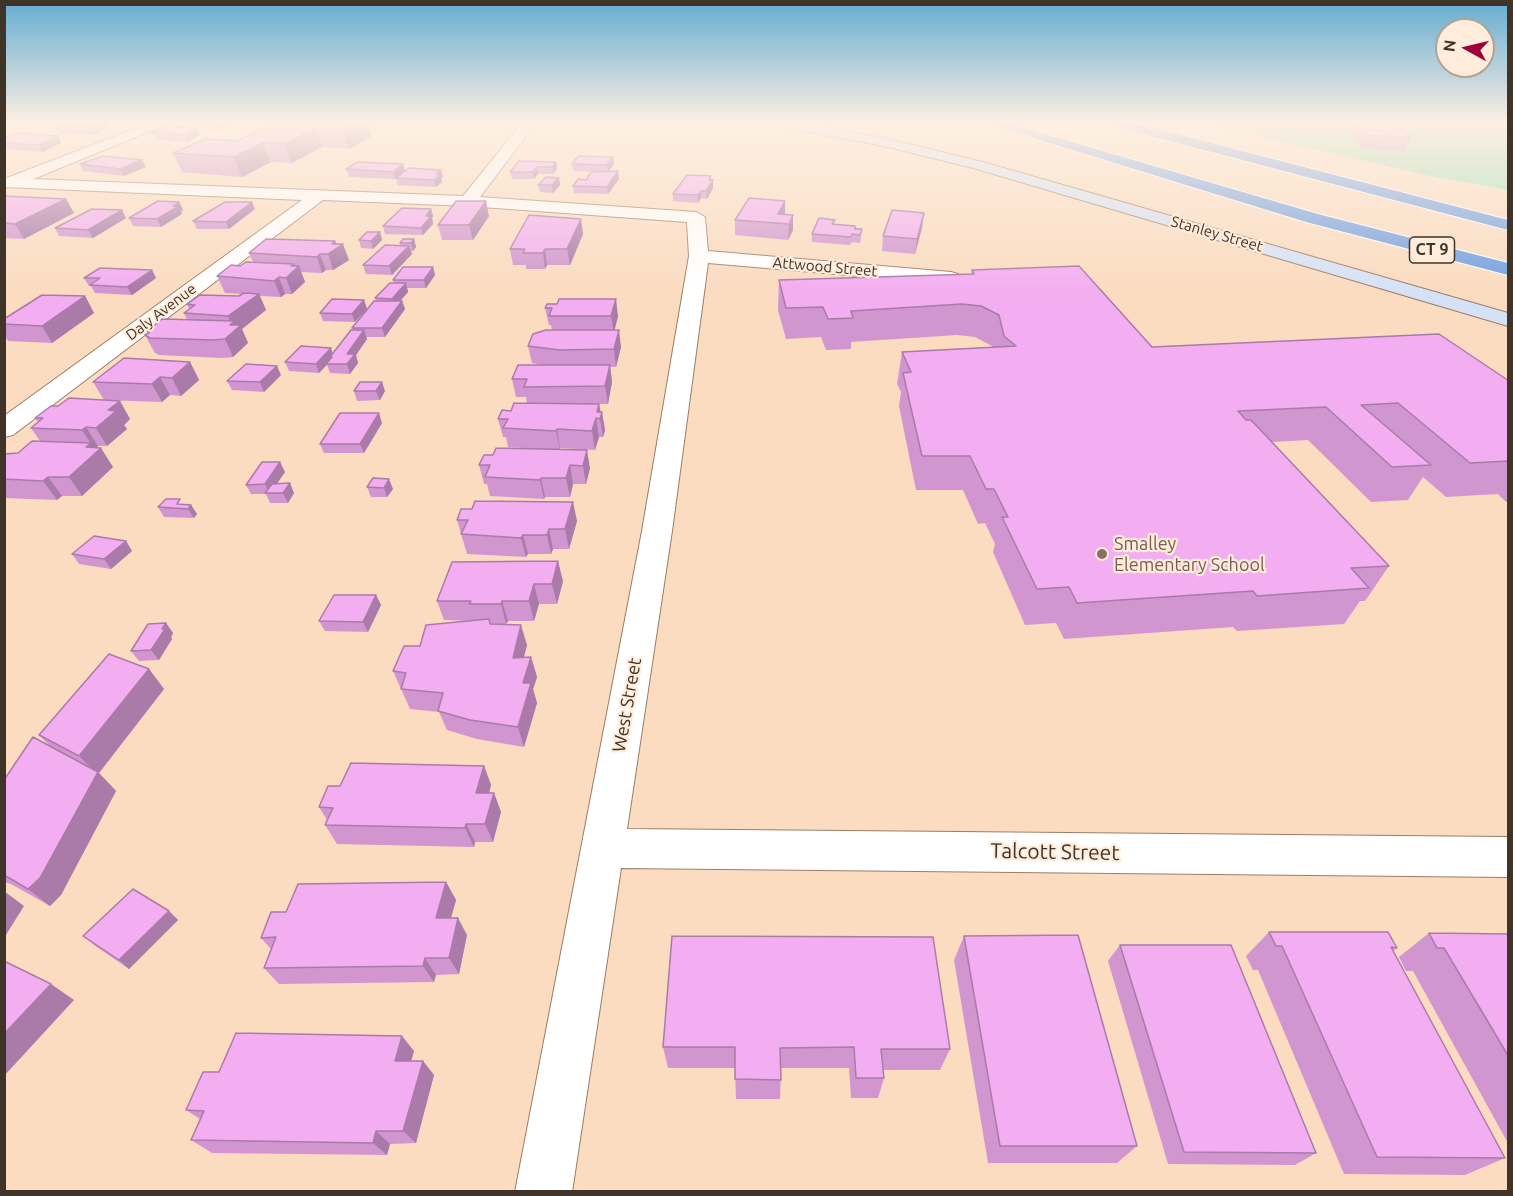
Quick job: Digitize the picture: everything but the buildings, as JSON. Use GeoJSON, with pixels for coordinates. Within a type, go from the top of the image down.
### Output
{"type":"FeatureCollection","features":[{"type":"Feature","properties":{"kind":"highway","name":"CT 9"},"geometry":{"type":"LineString","coordinates":[[1180,179],[1356,231],[1509,269]]}},
{"type":"Feature","properties":{"kind":"highway","name":"CT 9"},"geometry":{"type":"LineString","coordinates":[[1331,179],[1509,225]]}},
{"type":"Feature","properties":{"kind":"highway"},"geometry":{"type":"LineString","coordinates":[[1356,231],[1509,278]]}},
{"type":"Feature","properties":{"kind":"main road","name":"Stanley Street"},"geometry":{"type":"LineString","coordinates":[[1027,179],[1509,320]]}},
{"type":"Feature","properties":{"kind":"street"},"geometry":{"type":"LineString","coordinates":[[6,184],[468,201],[485,179]]}},
{"type":"Feature","properties":{"kind":"street","name":"Daly Avenue"},"geometry":{"type":"LineString","coordinates":[[4,429],[318,196]]}},
{"type":"Feature","properties":{"kind":"street","name":"West Street"},"geometry":{"type":"LineString","coordinates":[[468,201],[696,217],[699,256],[657,531],[543,1191]]}},
{"type":"Feature","properties":{"kind":"street","name":"Attwood Street"},"geometry":{"type":"LineString","coordinates":[[699,256],[951,278]]}},
{"type":"Feature","properties":{"kind":"street","name":"Talcott Street"},"geometry":{"type":"LineString","coordinates":[[602,848],[1509,857]]}},
{"type":"Feature","properties":{"kind":"green space"},"geometry":{"type":"Polygon","coordinates":[[[1446,179],[1508,179],[1508,190],[1446,179]]]}},
{"type":"Feature","properties":{"kind":"place","name":"Smalley Elementary School"},"geometry":{"type":"Point","coordinates":[1102,554]}}]}
